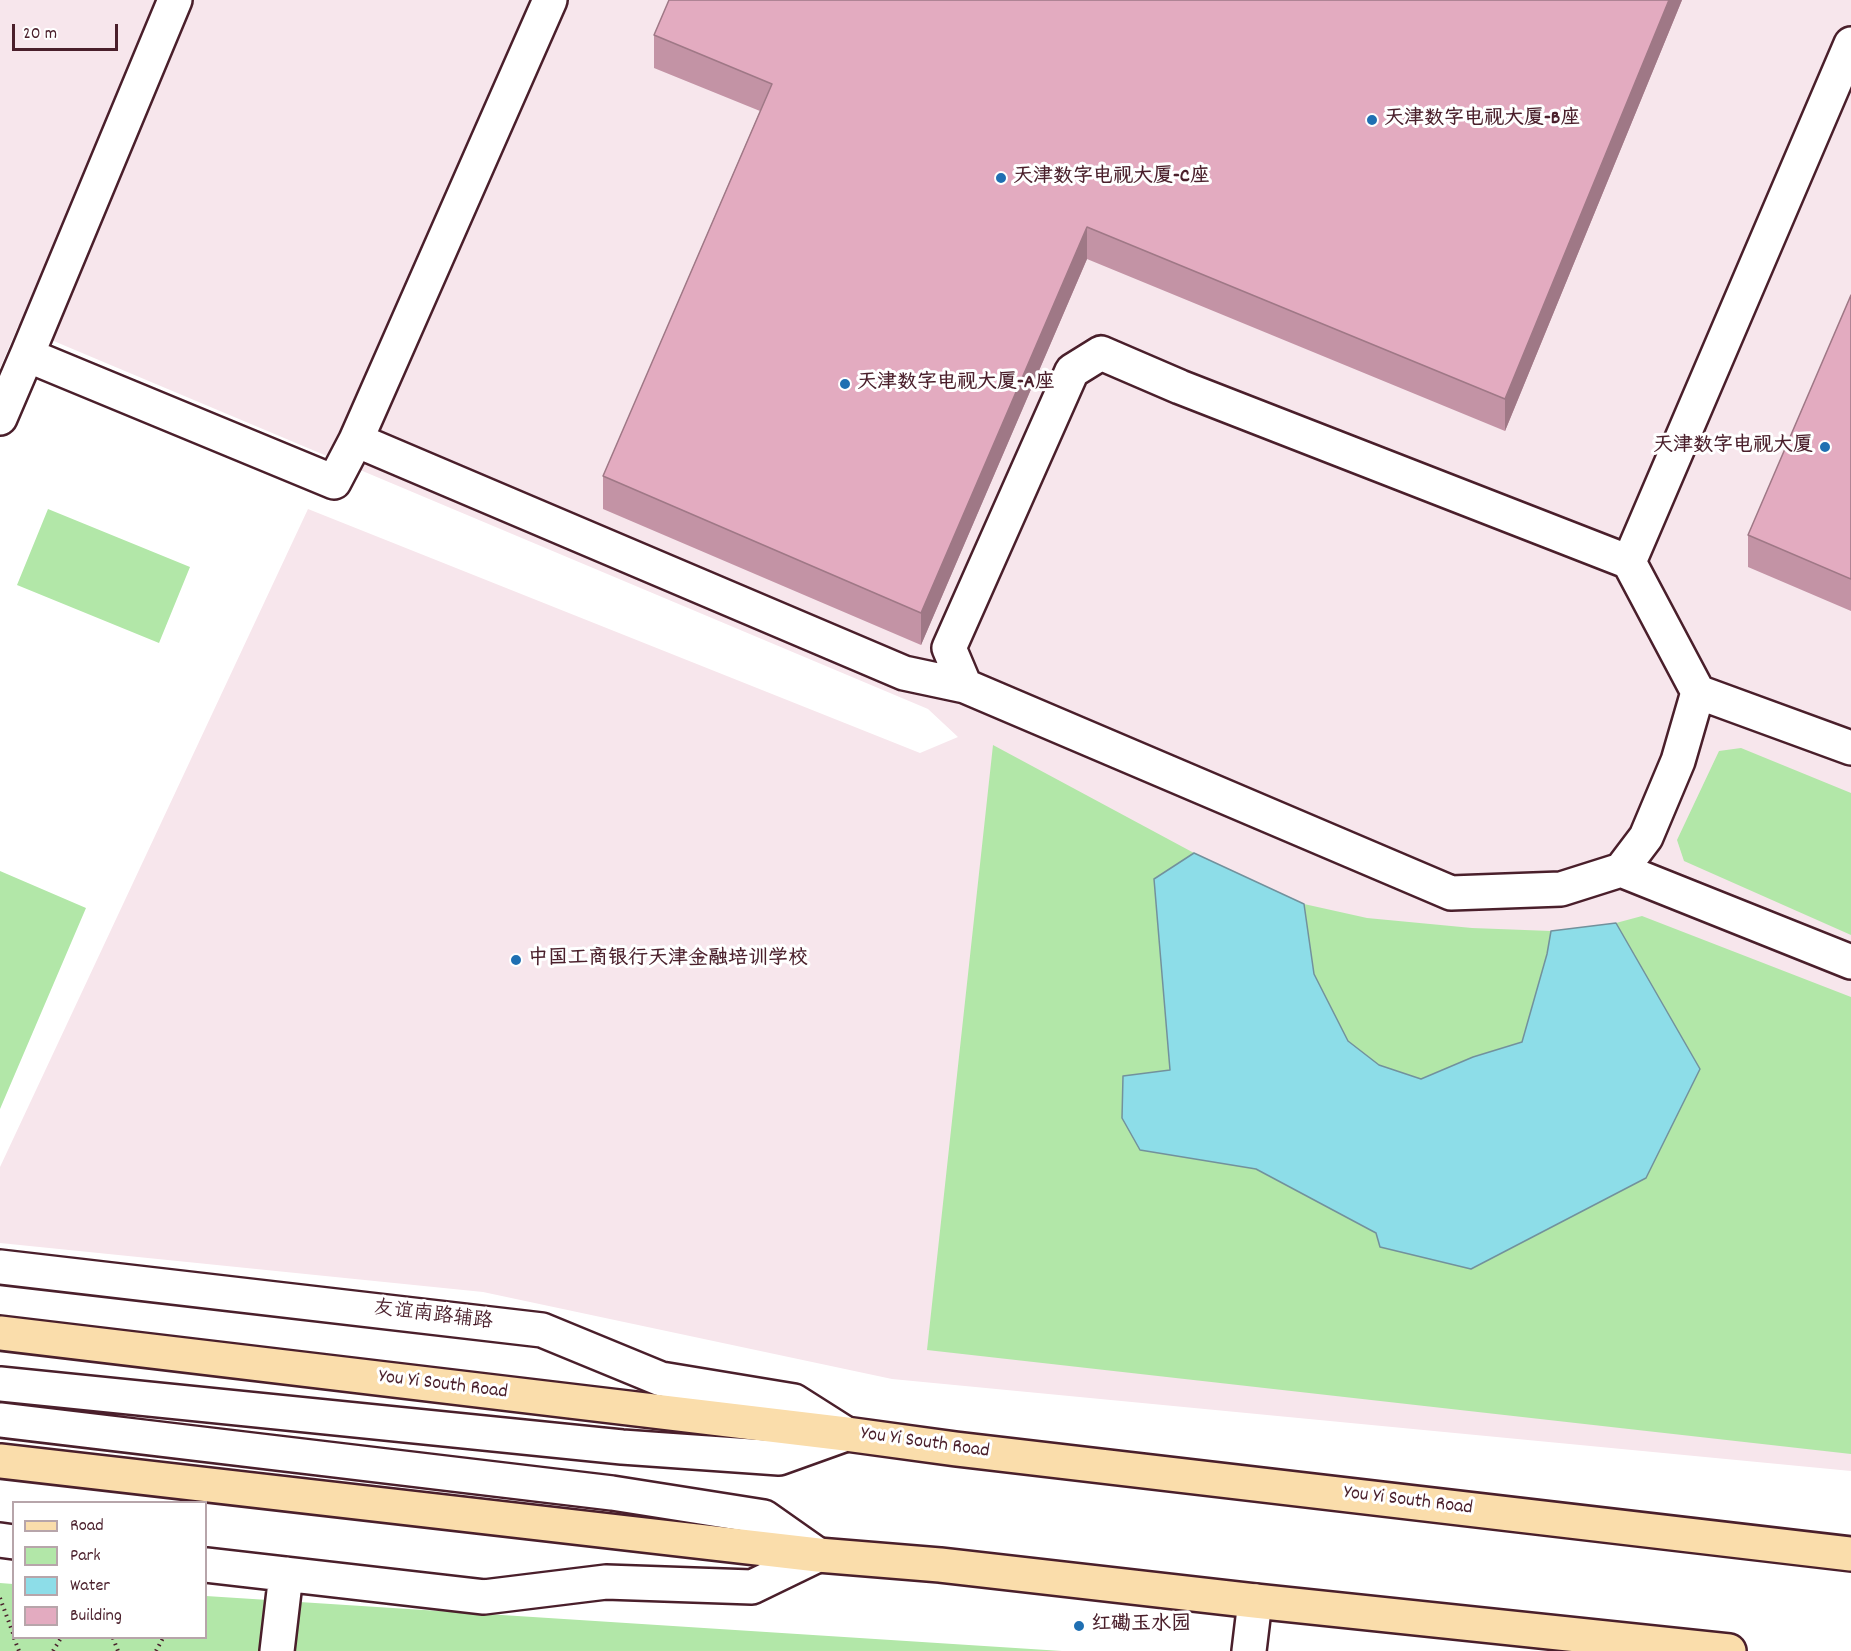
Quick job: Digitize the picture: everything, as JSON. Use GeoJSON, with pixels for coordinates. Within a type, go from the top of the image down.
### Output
{"type":"FeatureCollection","features":[{"type":"Feature","properties":{"kind":"main road","name":"You Yi South Road"},"geometry":{"type":"LineString","coordinates":[[0,1333],[956,1449],[1851,1554]]}},
{"type":"Feature","properties":{"kind":"main road"},"geometry":{"type":"LineString","coordinates":[[0,1461],[818,1555],[940,1565],[1729,1651]]}},
{"type":"Feature","properties":{"kind":"street"},"geometry":{"type":"LineString","coordinates":[[0,418],[175,0]]}},
{"type":"Feature","properties":{"kind":"street"},"geometry":{"type":"LineString","coordinates":[[27,355],[334,482],[356,440],[550,0]]}},
{"type":"Feature","properties":{"kind":"street"},"geometry":{"type":"LineString","coordinates":[[1629,562],[1851,44]]}},
{"type":"Feature","properties":{"kind":"street"},"geometry":{"type":"LineString","coordinates":[[965,686],[950,648],[1072,371],[1101,353],[1180,387],[1629,562],[1698,692],[1851,748]]}},
{"type":"Feature","properties":{"kind":"street"},"geometry":{"type":"LineString","coordinates":[[356,440],[904,673],[965,686],[1451,892],[1561,889],[1621,870],[1646,837],[1678,761],[1698,692]]}},
{"type":"Feature","properties":{"kind":"street"},"geometry":{"type":"LineString","coordinates":[[1621,870],[1851,962]]}},
{"type":"Feature","properties":{"kind":"street","name":"友谊南路辅路"},"geometry":{"type":"LineString","coordinates":[[0,1267],[542,1329],[661,1379],[794,1401],[846,1434]]}},
{"type":"Feature","properties":{"kind":"street"},"geometry":{"type":"LineString","coordinates":[[0,1384],[622,1447],[779,1458],[846,1434]]}},
{"type":"Feature","properties":{"kind":"street"},"geometry":{"type":"LineString","coordinates":[[0,1420],[612,1493],[764,1517],[818,1555],[752,1587],[606,1582],[484,1598],[207,1564]]}},
{"type":"Feature","properties":{"kind":"street"},"geometry":{"type":"LineString","coordinates":[[277,1651],[286,1574]]}},
{"type":"Feature","properties":{"kind":"street"},"geometry":{"type":"LineString","coordinates":[[1249,1651],[1255,1601]]}},
{"type":"Feature","properties":{"kind":"path"},"geometry":{"type":"LineString","coordinates":[[0,1598],[12,1631]]}},
{"type":"Feature","properties":{"kind":"shaded area"},"geometry":{"type":"Polygon","coordinates":[[[0,0],[1851,0],[1851,1471],[892,1379],[483,1292],[0,1243],[0,1167],[308,509],[920,753],[958,737],[928,709],[18,326],[0,368],[0,0]]]}},
{"type":"Feature","properties":{"kind":"green space"},"geometry":{"type":"Polygon","coordinates":[[[48,509],[190,567],[159,643],[17,585],[48,509]]]}},
{"type":"Feature","properties":{"kind":"green space"},"geometry":{"type":"Polygon","coordinates":[[[993,745],[1194,853],[1154,879],[1170,1071],[1140,1150],[1256,1169],[1376,1233],[1380,1247],[1472,1269],[1700,1069],[1616,923],[1642,916],[1851,997],[1851,1454],[927,1350],[993,745]]]}},
{"type":"Feature","properties":{"kind":"green space"},"geometry":{"type":"Polygon","coordinates":[[[1741,748],[1851,793],[1851,935],[1684,861],[1677,840],[1719,751],[1741,748]]]}},
{"type":"Feature","properties":{"kind":"green space"},"geometry":{"type":"Polygon","coordinates":[[[0,871],[86,908],[0,1109],[0,871]]]}},
{"type":"Feature","properties":{"kind":"green space"},"geometry":{"type":"Polygon","coordinates":[[[1304,904],[1367,918],[1472,928],[1551,931],[1547,954],[1522,1042],[1473,1057],[1421,1079],[1379,1065],[1348,1041],[1314,974],[1304,904]]]}},
{"type":"Feature","properties":{"kind":"green space"},"geometry":{"type":"Polygon","coordinates":[[[0,1583],[12,1584],[12,1639],[207,1639],[207,1596],[1062,1651],[0,1651],[0,1583]]]}},
{"type":"Feature","properties":{"kind":"water"},"geometry":{"type":"Polygon","coordinates":[[[1194,853],[1304,904],[1314,974],[1348,1041],[1379,1065],[1421,1079],[1473,1057],[1522,1042],[1547,954],[1551,931],[1616,923],[1700,1069],[1646,1178],[1471,1269],[1380,1247],[1376,1233],[1256,1169],[1140,1150],[1122,1118],[1123,1076],[1170,1070],[1154,879],[1194,853]]]}},
{"type":"Feature","properties":{"kind":"building"},"geometry":{"type":"Polygon","coordinates":[[[669,0],[1669,0],[1505,399],[1087,227],[921,613],[603,476],[772,84],[654,35],[669,0]]]}},
{"type":"Feature","properties":{"kind":"building","name":"天津数字电视大厦"},"geometry":{"type":"Polygon","coordinates":[[[1851,295],[1851,579],[1748,535],[1851,295]]]}},
{"type":"Feature","properties":{"kind":"place","name":"天津数字电视大厦-B座"},"geometry":{"type":"Point","coordinates":[1372,120]}},
{"type":"Feature","properties":{"kind":"place","name":"天津数字电视大厦-C座"},"geometry":{"type":"Point","coordinates":[1001,178]}},
{"type":"Feature","properties":{"kind":"place","name":"天津数字电视大厦-A座"},"geometry":{"type":"Point","coordinates":[845,384]}},
{"type":"Feature","properties":{"kind":"place","name":"天津数字电视大厦"},"geometry":{"type":"Point","coordinates":[1825,447]}},
{"type":"Feature","properties":{"kind":"place","name":"中国工商银行天津金融培训学校"},"geometry":{"type":"Point","coordinates":[516,960]}},
{"type":"Feature","properties":{"kind":"place","name":"红磡玉水园"},"geometry":{"type":"Point","coordinates":[1079,1626]}}]}
